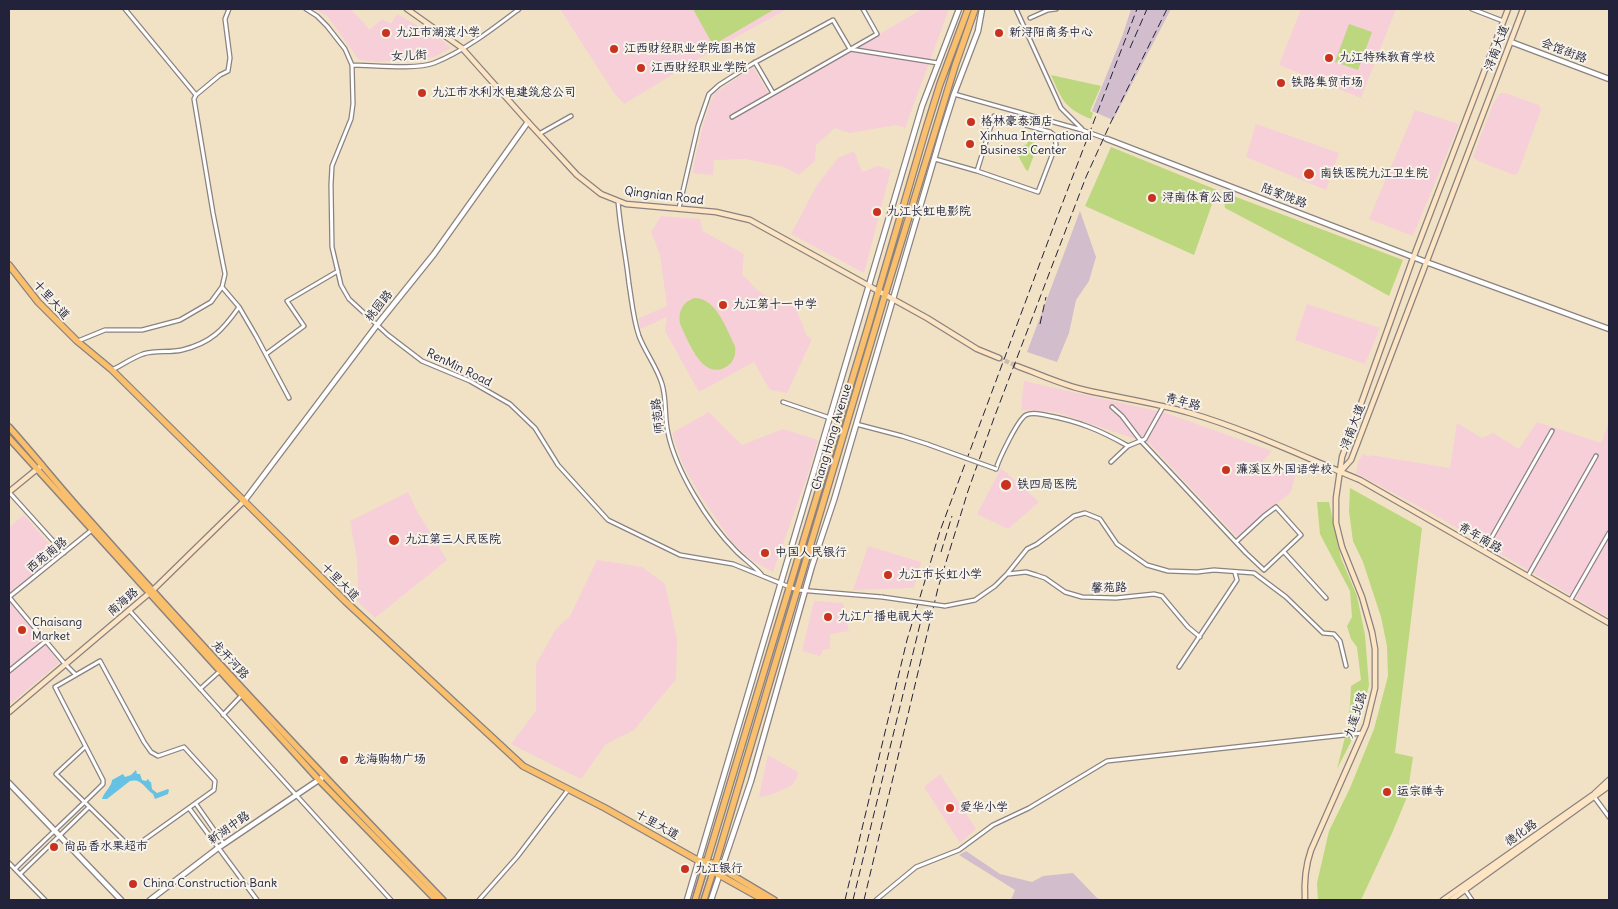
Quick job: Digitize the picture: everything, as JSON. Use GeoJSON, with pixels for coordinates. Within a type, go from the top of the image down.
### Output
{"type":"FeatureCollection","features":[{"type":"Feature","properties":{"kind":"highway","name":"Chang Hong Avenue"},"geometry":{"type":"LineString","coordinates":[[705,867],[791,587],[925,132],[968,9]]}},
{"type":"Feature","properties":{"kind":"highway","name":"Chang Hong Avenue"},"geometry":{"type":"LineString","coordinates":[[713,872],[885,295],[955,66],[975,9]]}},
{"type":"Feature","properties":{"kind":"highway","name":"十里大道"},"geometry":{"type":"LineString","coordinates":[[9,265],[38,302],[77,341],[112,370],[345,601],[523,766],[605,808],[764,900]]}},
{"type":"Feature","properties":{"kind":"highway"},"geometry":{"type":"LineString","coordinates":[[699,861],[708,860],[774,900]]}},
{"type":"Feature","properties":{"kind":"main road","name":"Qingnian Road"},"geometry":{"type":"LineString","coordinates":[[407,9],[462,48],[577,175],[601,194],[626,204],[716,212],[750,220],[885,295]]}},
{"type":"Feature","properties":{"kind":"main road","name":"浔南大道"},"geometry":{"type":"LineString","coordinates":[[1340,472],[1342,457],[1414,256],[1508,9]]}},
{"type":"Feature","properties":{"kind":"main road","name":"浔南大道"},"geometry":{"type":"LineString","coordinates":[[1340,472],[1351,460],[1523,9]]}},
{"type":"Feature","properties":{"kind":"main road"},"geometry":{"type":"LineString","coordinates":[[885,295],[977,349],[999,358]]}},
{"type":"Feature","properties":{"kind":"main road","name":"青年路"},"geometry":{"type":"LineString","coordinates":[[1017,366],[1084,390],[1124,397],[1190,413],[1267,440],[1340,472]]}},
{"type":"Feature","properties":{"kind":"main road","name":"龙开河路"},"geometry":{"type":"LineString","coordinates":[[9,427],[94,529]]}},
{"type":"Feature","properties":{"kind":"main road","name":"龙开河路"},"geometry":{"type":"LineString","coordinates":[[9,438],[321,778],[436,900]]}},
{"type":"Feature","properties":{"kind":"main road"},"geometry":{"type":"LineString","coordinates":[[9,492],[42,465]]}},
{"type":"Feature","properties":{"kind":"main road","name":"青年南路"},"geometry":{"type":"LineString","coordinates":[[1340,472],[1360,480],[1609,623]]}},
{"type":"Feature","properties":{"kind":"main road","name":"九莲北路"},"geometry":{"type":"LineString","coordinates":[[1305,900],[1304,882],[1311,850],[1363,732],[1375,688],[1375,650],[1362,597],[1342,547],[1336,523],[1336,498],[1340,472]]}},
{"type":"Feature","properties":{"kind":"main road","name":"南海路"},"geometry":{"type":"LineString","coordinates":[[9,712],[151,592],[245,500]]}},
{"type":"Feature","properties":{"kind":"main road","name":"龙开河路"},"geometry":{"type":"LineString","coordinates":[[321,778],[443,900]]}},
{"type":"Feature","properties":{"kind":"main road","name":"德化路"},"geometry":{"type":"LineString","coordinates":[[1444,900],[1594,794],[1609,780]]}},
{"type":"Feature","properties":{"kind":"main road","name":"德化路"},"geometry":{"type":"LineString","coordinates":[[1451,900],[1595,798],[1609,786]]}},
{"type":"Feature","properties":{"kind":"main road"},"geometry":{"type":"LineString","coordinates":[[695,900],[705,867]]}},
{"type":"Feature","properties":{"kind":"main road"},"geometry":{"type":"LineString","coordinates":[[704,900],[713,872]]}},
{"type":"Feature","properties":{"kind":"street"},"geometry":{"type":"LineString","coordinates":[[125,9],[196,95]]}},
{"type":"Feature","properties":{"kind":"street"},"geometry":{"type":"LineString","coordinates":[[77,341],[105,330],[142,330],[180,320],[211,302],[222,287],[225,274],[194,99],[196,95],[220,75],[228,71],[230,58],[224,18],[229,9]]}},
{"type":"Feature","properties":{"kind":"street","name":"RenMin Road"},"geometry":{"type":"LineString","coordinates":[[306,9],[327,26],[345,49],[352,65],[353,104],[351,119],[332,166],[331,186],[332,247],[341,285],[349,299],[377,325],[422,360],[470,381],[510,404],[535,428],[558,465],[608,520],[680,555],[733,564],[798,590],[882,596],[945,606],[975,600],[995,586],[1007,574]]}},
{"type":"Feature","properties":{"kind":"street","name":"女儿街"},"geometry":{"type":"LineString","coordinates":[[352,65],[404,67],[432,64],[462,48],[519,9]]}},
{"type":"Feature","properties":{"kind":"street"},"geometry":{"type":"LineString","coordinates":[[732,117],[877,34],[863,9]]}},
{"type":"Feature","properties":{"kind":"street"},"geometry":{"type":"LineString","coordinates":[[687,900],[922,106],[959,9]]}},
{"type":"Feature","properties":{"kind":"street"},"geometry":{"type":"LineString","coordinates":[[712,900],[751,781],[954,94],[978,30],[982,9]]}},
{"type":"Feature","properties":{"kind":"street","name":"陆家陇路"},"geometry":{"type":"LineString","coordinates":[[1016,9],[1062,108],[1082,130],[1426,262],[1609,329]]}},
{"type":"Feature","properties":{"kind":"street"},"geometry":{"type":"LineString","coordinates":[[1030,18],[1048,10],[1056,9]]}},
{"type":"Feature","properties":{"kind":"street"},"geometry":{"type":"LineString","coordinates":[[1472,9],[1503,21]]}},
{"type":"Feature","properties":{"kind":"street"},"geometry":{"type":"LineString","coordinates":[[679,208],[698,126],[709,94],[719,85],[755,62],[834,20],[850,49]]}},
{"type":"Feature","properties":{"kind":"street","name":"会馆街路"},"geometry":{"type":"LineString","coordinates":[[1511,42],[1609,79]]}},
{"type":"Feature","properties":{"kind":"street"},"geometry":{"type":"LineString","coordinates":[[850,49],[938,63]]}},
{"type":"Feature","properties":{"kind":"street"},"geometry":{"type":"LineString","coordinates":[[755,62],[773,93]]}},
{"type":"Feature","properties":{"kind":"street"},"geometry":{"type":"LineString","coordinates":[[954,94],[1082,130]]}},
{"type":"Feature","properties":{"kind":"street"},"geometry":{"type":"LineString","coordinates":[[538,134],[571,116]]}},
{"type":"Feature","properties":{"kind":"street"},"geometry":{"type":"LineString","coordinates":[[935,159],[1038,192],[1056,145],[1056,139],[1052,133],[1047,131],[994,116],[977,171]]}},
{"type":"Feature","properties":{"kind":"street","name":"桃园路"},"geometry":{"type":"LineString","coordinates":[[245,500],[377,325],[434,254],[528,122]]}},
{"type":"Feature","properties":{"kind":"street","name":"师范路"},"geometry":{"type":"LineString","coordinates":[[618,201],[620,229],[632,312],[639,336],[662,383],[666,400],[668,434],[680,469],[696,498],[716,527],[735,550],[762,576]]}},
{"type":"Feature","properties":{"kind":"street"},"geometry":{"type":"LineString","coordinates":[[266,354],[304,326],[287,301],[338,271]]}},
{"type":"Feature","properties":{"kind":"street"},"geometry":{"type":"LineString","coordinates":[[222,287],[239,307],[289,398]]}},
{"type":"Feature","properties":{"kind":"street"},"geometry":{"type":"LineString","coordinates":[[112,370],[143,354],[181,350],[198,344],[218,334],[239,307]]}},
{"type":"Feature","properties":{"kind":"street"},"geometry":{"type":"LineString","coordinates":[[783,402],[830,418]]}},
{"type":"Feature","properties":{"kind":"street"},"geometry":{"type":"LineString","coordinates":[[1112,407],[1122,416],[1141,441],[1236,542],[1264,570],[1301,536],[1276,507],[1236,542]]}},
{"type":"Feature","properties":{"kind":"street"},"geometry":{"type":"LineString","coordinates":[[1111,462],[1128,446],[1145,439],[1163,407]]}},
{"type":"Feature","properties":{"kind":"street"},"geometry":{"type":"LineString","coordinates":[[856,424],[927,444],[996,469],[1000,456],[1023,417],[1030,413],[1062,418],[1087,425],[1128,446]]}},
{"type":"Feature","properties":{"kind":"street"},"geometry":{"type":"LineString","coordinates":[[1484,551],[1552,431]]}},
{"type":"Feature","properties":{"kind":"street"},"geometry":{"type":"LineString","coordinates":[[1528,576],[1596,456]]}},
{"type":"Feature","properties":{"kind":"street"},"geometry":{"type":"LineString","coordinates":[[9,492],[64,553]]}},
{"type":"Feature","properties":{"kind":"street"},"geometry":{"type":"LineString","coordinates":[[1007,574],[1026,549],[1037,544],[1074,516],[1085,513],[1100,519],[1117,544],[1148,565],[1168,571],[1197,572],[1214,570],[1254,573],[1286,598],[1323,633],[1334,634],[1340,641],[1346,666]]}},
{"type":"Feature","properties":{"kind":"street","name":"西苑南路"},"geometry":{"type":"LineString","coordinates":[[9,597],[94,529]]}},
{"type":"Feature","properties":{"kind":"street"},"geometry":{"type":"LineString","coordinates":[[1570,601],[1609,533]]}},
{"type":"Feature","properties":{"kind":"street"},"geometry":{"type":"LineString","coordinates":[[1284,552],[1326,598]]}},
{"type":"Feature","properties":{"kind":"street","name":"馨苑路"},"geometry":{"type":"LineString","coordinates":[[1007,574],[1026,572],[1036,575],[1045,578],[1065,592],[1082,597],[1116,598],[1154,594],[1162,596],[1188,627],[1200,637]]}},
{"type":"Feature","properties":{"kind":"street"},"geometry":{"type":"LineString","coordinates":[[1179,667],[1237,580],[1236,573]]}},
{"type":"Feature","properties":{"kind":"street"},"geometry":{"type":"LineString","coordinates":[[9,597],[76,675]]}},
{"type":"Feature","properties":{"kind":"street"},"geometry":{"type":"LineString","coordinates":[[129,610],[392,900]]}},
{"type":"Feature","properties":{"kind":"street"},"geometry":{"type":"LineString","coordinates":[[9,671],[46,641]]}},
{"type":"Feature","properties":{"kind":"street"},"geometry":{"type":"LineString","coordinates":[[15,869],[84,802],[103,784],[104,780],[55,687],[100,661],[151,752],[158,756],[184,747],[215,781],[214,790],[137,845],[126,844],[84,802],[56,774],[85,747]]}},
{"type":"Feature","properties":{"kind":"street"},"geometry":{"type":"LineString","coordinates":[[200,689],[222,670]]}},
{"type":"Feature","properties":{"kind":"street"},"geometry":{"type":"LineString","coordinates":[[223,715],[244,693]]}},
{"type":"Feature","properties":{"kind":"street"},"geometry":{"type":"LineString","coordinates":[[876,900],[916,867],[959,850],[993,825],[1029,808],[1107,761],[1363,732]]}},
{"type":"Feature","properties":{"kind":"street","name":"新湖中路"},"geometry":{"type":"LineString","coordinates":[[150,900],[218,848],[321,778]]}},
{"type":"Feature","properties":{"kind":"street"},"geometry":{"type":"LineString","coordinates":[[9,784],[121,900]]}},
{"type":"Feature","properties":{"kind":"street"},"geometry":{"type":"LineString","coordinates":[[479,900],[517,857],[568,790]]}},
{"type":"Feature","properties":{"kind":"street"},"geometry":{"type":"LineString","coordinates":[[1595,798],[1609,818]]}},
{"type":"Feature","properties":{"kind":"street"},"geometry":{"type":"LineString","coordinates":[[196,804],[224,844]]}},
{"type":"Feature","properties":{"kind":"street"},"geometry":{"type":"LineString","coordinates":[[20,874],[89,807]]}},
{"type":"Feature","properties":{"kind":"street"},"geometry":{"type":"LineString","coordinates":[[189,808],[257,900]]}},
{"type":"Feature","properties":{"kind":"street"},"geometry":{"type":"LineString","coordinates":[[9,863],[45,900]]}},
{"type":"Feature","properties":{"kind":"street"},"geometry":{"type":"LineString","coordinates":[[1465,890],[1472,900]]}},
{"type":"Feature","properties":{"kind":"shaded area","name":"九江市湖滨小学"},"geometry":{"type":"Polygon","coordinates":[[[315,9],[351,9],[370,30],[382,19],[391,24],[397,14],[438,37],[451,48],[434,57],[377,62],[359,60],[328,17],[315,9]]]}},
{"type":"Feature","properties":{"kind":"shaded area","name":"江西财经职业学院"},"geometry":{"type":"Polygon","coordinates":[[[560,9],[787,9],[715,49],[624,104],[614,93],[560,9]]]}},
{"type":"Feature","properties":{"kind":"shaded area"},"geometry":{"type":"Polygon","coordinates":[[[922,9],[949,9],[905,128],[896,125],[849,133],[835,128],[816,145],[815,161],[799,175],[784,167],[745,159],[714,160],[713,175],[693,173],[703,125],[715,93],[753,67],[771,98],[922,9]]]}},
{"type":"Feature","properties":{"kind":"shaded area"},"geometry":{"type":"Polygon","coordinates":[[[1131,9],[1171,9],[1113,120],[1092,111],[1131,9]]]}},
{"type":"Feature","properties":{"kind":"shaded area","name":"九江特殊教育学校"},"geometry":{"type":"Polygon","coordinates":[[[1301,9],[1396,9],[1361,98],[1279,65],[1301,9]]]}},
{"type":"Feature","properties":{"kind":"shaded area"},"geometry":{"type":"Polygon","coordinates":[[[1500,93],[1539,105],[1541,110],[1518,173],[1514,175],[1478,161],[1473,157],[1493,104],[1500,93]]]}},
{"type":"Feature","properties":{"kind":"shaded area"},"geometry":{"type":"Polygon","coordinates":[[[1415,110],[1459,124],[1413,236],[1369,219],[1415,110]]]}},
{"type":"Feature","properties":{"kind":"shaded area","name":"南铁医院九江卫生院"},"geometry":{"type":"Polygon","coordinates":[[[1256,124],[1339,153],[1326,190],[1246,157],[1256,124]]]}},
{"type":"Feature","properties":{"kind":"shaded area"},"geometry":{"type":"Polygon","coordinates":[[[854,151],[862,172],[878,166],[891,170],[864,273],[791,234],[817,185],[838,158],[854,151]]]}},
{"type":"Feature","properties":{"kind":"shaded area"},"geometry":{"type":"Polygon","coordinates":[[[1080,211],[1096,257],[1089,281],[1076,300],[1069,333],[1057,362],[1027,352],[1080,211]]]}},
{"type":"Feature","properties":{"kind":"shaded area","name":"九江第十一中学"},"geometry":{"type":"Polygon","coordinates":[[[661,216],[700,219],[703,231],[744,254],[742,274],[756,289],[780,305],[794,304],[807,336],[812,339],[787,393],[770,390],[754,362],[699,392],[665,331],[667,317],[640,329],[639,318],[667,306],[660,255],[651,232],[661,216]]]}},
{"type":"Feature","properties":{"kind":"shaded area"},"geometry":{"type":"Polygon","coordinates":[[[1307,304],[1380,328],[1365,364],[1295,340],[1307,304]]]}},
{"type":"Feature","properties":{"kind":"shaded area","name":"濂溪区外国语学校"},"geometry":{"type":"Polygon","coordinates":[[[1024,381],[1166,413],[1272,451],[1260,465],[1295,476],[1291,492],[1237,537],[1150,444],[1056,412],[1021,410],[1024,381]]]}},
{"type":"Feature","properties":{"kind":"shaded area"},"geometry":{"type":"Polygon","coordinates":[[[709,412],[742,445],[783,429],[818,440],[773,572],[753,561],[732,542],[700,495],[683,465],[672,433],[709,412]]]}},
{"type":"Feature","properties":{"kind":"shaded area"},"geometry":{"type":"Polygon","coordinates":[[[1609,421],[1609,618],[1433,514],[1356,473],[1358,462],[1363,454],[1370,457],[1371,455],[1450,468],[1457,423],[1482,438],[1493,433],[1519,449],[1537,422],[1601,443],[1609,421]]]}},
{"type":"Feature","properties":{"kind":"shaded area","name":"铁四局医院"},"geometry":{"type":"Polygon","coordinates":[[[1001,468],[1039,502],[1008,529],[977,514],[1001,468]]]}},
{"type":"Feature","properties":{"kind":"shaded area","name":"九江第三人民医院"},"geometry":{"type":"Polygon","coordinates":[[[408,492],[417,511],[447,560],[375,618],[351,595],[358,589],[357,559],[350,521],[408,492]]]}},
{"type":"Feature","properties":{"kind":"shaded area","name":"Chaisang Market"},"geometry":{"type":"Polygon","coordinates":[[[24,515],[61,558],[12,598],[59,663],[9,705],[9,527],[24,515]]]}},
{"type":"Feature","properties":{"kind":"shaded area","name":"九江市长虹小学"},"geometry":{"type":"Polygon","coordinates":[[[868,546],[921,562],[914,588],[853,590],[868,546]]]}},
{"type":"Feature","properties":{"kind":"shaded area"},"geometry":{"type":"Polygon","coordinates":[[[597,560],[642,567],[665,584],[677,639],[676,679],[634,730],[606,744],[581,779],[511,744],[536,711],[536,664],[556,629],[570,616],[597,560]]]}},
{"type":"Feature","properties":{"kind":"shaded area","name":"九江广播电视大学"},"geometry":{"type":"Polygon","coordinates":[[[814,601],[843,603],[849,631],[830,634],[830,649],[823,650],[820,656],[802,651],[814,601]]]}},
{"type":"Feature","properties":{"kind":"shaded area"},"geometry":{"type":"Polygon","coordinates":[[[768,755],[798,772],[797,778],[792,785],[780,791],[759,797],[768,755]]]}},
{"type":"Feature","properties":{"kind":"shaded area","name":"爱华小学"},"geometry":{"type":"Polygon","coordinates":[[[940,774],[976,829],[960,843],[924,787],[940,774]]]}},
{"type":"Feature","properties":{"kind":"shaded area"},"geometry":{"type":"Polygon","coordinates":[[[966,851],[1000,874],[1032,882],[1043,876],[1073,873],[1097,898],[1103,900],[1011,900],[1015,890],[959,855],[966,851]]]}},
{"type":"Feature","properties":{"kind":"green space"},"geometry":{"type":"Polygon","coordinates":[[[693,9],[775,9],[713,45],[693,9]]]}},
{"type":"Feature","properties":{"kind":"green space"},"geometry":{"type":"Polygon","coordinates":[[[1349,24],[1372,32],[1358,70],[1335,62],[1349,24]]]}},
{"type":"Feature","properties":{"kind":"green space"},"geometry":{"type":"Polygon","coordinates":[[[1051,75],[1101,86],[1090,111],[1093,113],[1091,119],[1069,107],[1061,97],[1051,75]]]}},
{"type":"Feature","properties":{"kind":"green space"},"geometry":{"type":"Polygon","coordinates":[[[1028,141],[1038,144],[1028,171],[1015,150],[1027,144],[1028,141]]]}},
{"type":"Feature","properties":{"kind":"green space","name":"浔南体育公园"},"geometry":{"type":"Polygon","coordinates":[[[1111,147],[1217,190],[1194,255],[1085,206],[1111,147]]]}},
{"type":"Feature","properties":{"kind":"green space"},"geometry":{"type":"Polygon","coordinates":[[[1223,192],[1403,260],[1389,296],[1225,208],[1223,192]]]}},
{"type":"Feature","properties":{"kind":"green space"},"geometry":{"type":"Polygon","coordinates":[[[694,298],[702,299],[715,309],[735,346],[734,358],[726,367],[717,370],[703,364],[697,357],[680,324],[682,308],[686,302],[694,298]]]}},
{"type":"Feature","properties":{"kind":"green space"},"geometry":{"type":"Polygon","coordinates":[[[1350,488],[1422,528],[1395,753],[1413,757],[1407,797],[1361,900],[1318,900],[1317,883],[1329,831],[1350,788],[1374,729],[1388,676],[1387,646],[1381,617],[1363,562],[1353,541],[1349,511],[1350,488]]]}},
{"type":"Feature","properties":{"kind":"green space"},"geometry":{"type":"Polygon","coordinates":[[[1317,502],[1329,502],[1341,558],[1357,596],[1365,635],[1369,685],[1357,730],[1337,769],[1349,721],[1351,686],[1361,680],[1357,647],[1351,639],[1347,626],[1352,617],[1350,591],[1320,534],[1317,502]]]}},
{"type":"Feature","properties":{"kind":"water"},"geometry":{"type":"Polygon","coordinates":[[[136,770],[142,780],[146,781],[148,779],[151,782],[152,789],[157,793],[168,789],[168,794],[155,799],[153,794],[143,784],[134,780],[107,799],[102,799],[112,780],[123,774],[125,777],[131,775],[136,770]]]}},
{"type":"Feature","properties":{"kind":"tunnel"},"geometry":{"type":"LineString","coordinates":[[999,358],[1017,366]]}},
{"type":"Feature","properties":{"kind":"railway"},"geometry":{"type":"LineString","coordinates":[[845,900],[907,640],[940,531],[1137,9]]}},
{"type":"Feature","properties":{"kind":"railway"},"geometry":{"type":"LineString","coordinates":[[1130,48],[1147,9]]}},
{"type":"Feature","properties":{"kind":"railway"},"geometry":{"type":"LineString","coordinates":[[864,900],[938,588],[968,491],[1086,177],[1167,9]]}},
{"type":"Feature","properties":{"kind":"railway"},"geometry":{"type":"LineString","coordinates":[[1040,324],[1046,297]]}},
{"type":"Feature","properties":{"kind":"railway"},"geometry":{"type":"LineString","coordinates":[[941,552],[952,516]]}},
{"type":"Feature","properties":{"kind":"railway"},"geometry":{"type":"LineString","coordinates":[[853,900],[923,612]]}},
{"type":"Feature","properties":{"kind":"place","name":"九江市湖滨小学"},"geometry":{"type":"Point","coordinates":[386,33]}},
{"type":"Feature","properties":{"kind":"place","name":"新浔阳商务中心"},"geometry":{"type":"Point","coordinates":[999,33]}},
{"type":"Feature","properties":{"kind":"place","name":"江西财经职业学院图书馆"},"geometry":{"type":"Point","coordinates":[614,49]}},
{"type":"Feature","properties":{"kind":"place","name":"九江特殊教育学校"},"geometry":{"type":"Point","coordinates":[1329,58]}},
{"type":"Feature","properties":{"kind":"place","name":"江西财经职业学院"},"geometry":{"type":"Point","coordinates":[641,68]}},
{"type":"Feature","properties":{"kind":"place","name":"铁路集贸市场"},"geometry":{"type":"Point","coordinates":[1281,83]}},
{"type":"Feature","properties":{"kind":"place","name":"九江市水利水电建筑总公司"},"geometry":{"type":"Point","coordinates":[422,93]}},
{"type":"Feature","properties":{"kind":"place","name":"格林豪泰酒店"},"geometry":{"type":"Point","coordinates":[971,122]}},
{"type":"Feature","properties":{"kind":"place","name":"Xinhua International Business Center"},"geometry":{"type":"Point","coordinates":[970,144]}},
{"type":"Feature","properties":{"kind":"place","name":"南铁医院九江卫生院"},"geometry":{"type":"Point","coordinates":[1309,174]}},
{"type":"Feature","properties":{"kind":"place","name":"浔南体育公园"},"geometry":{"type":"Point","coordinates":[1152,198]}},
{"type":"Feature","properties":{"kind":"place","name":"九江长虹电影院"},"geometry":{"type":"Point","coordinates":[877,212]}},
{"type":"Feature","properties":{"kind":"place","name":"九江第十一中学"},"geometry":{"type":"Point","coordinates":[723,305]}},
{"type":"Feature","properties":{"kind":"place","name":"濂溪区外国语学校"},"geometry":{"type":"Point","coordinates":[1226,470]}},
{"type":"Feature","properties":{"kind":"place","name":"铁四局医院"},"geometry":{"type":"Point","coordinates":[1006,485]}},
{"type":"Feature","properties":{"kind":"place","name":"九江第三人民医院"},"geometry":{"type":"Point","coordinates":[394,540]}},
{"type":"Feature","properties":{"kind":"place","name":"中国人民银行"},"geometry":{"type":"Point","coordinates":[765,553]}},
{"type":"Feature","properties":{"kind":"place","name":"九江市长虹小学"},"geometry":{"type":"Point","coordinates":[888,575]}},
{"type":"Feature","properties":{"kind":"place","name":"九江广播电视大学"},"geometry":{"type":"Point","coordinates":[828,617]}},
{"type":"Feature","properties":{"kind":"place","name":"Chaisang Market"},"geometry":{"type":"Point","coordinates":[22,630]}},
{"type":"Feature","properties":{"kind":"place","name":"龙海购物广场"},"geometry":{"type":"Point","coordinates":[344,760]}},
{"type":"Feature","properties":{"kind":"place","name":"运宗禅寺"},"geometry":{"type":"Point","coordinates":[1387,792]}},
{"type":"Feature","properties":{"kind":"place","name":"爱华小学"},"geometry":{"type":"Point","coordinates":[950,808]}},
{"type":"Feature","properties":{"kind":"place","name":"尚品香水果超市"},"geometry":{"type":"Point","coordinates":[54,847]}},
{"type":"Feature","properties":{"kind":"place","name":"九江银行"},"geometry":{"type":"Point","coordinates":[685,869]}},
{"type":"Feature","properties":{"kind":"place","name":"China Construction Bank"},"geometry":{"type":"Point","coordinates":[133,884]}}]}
